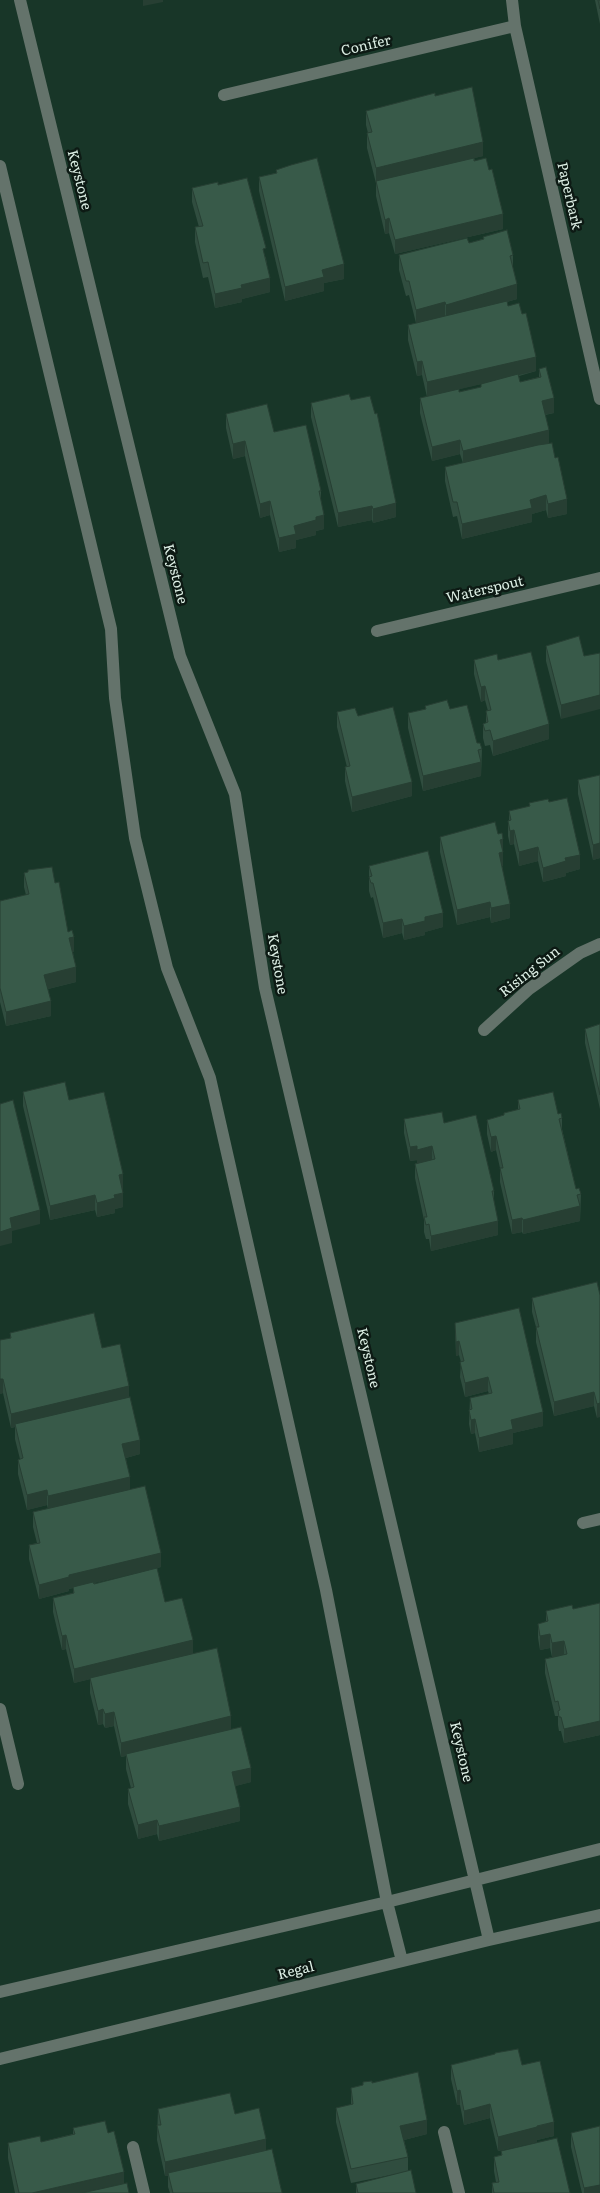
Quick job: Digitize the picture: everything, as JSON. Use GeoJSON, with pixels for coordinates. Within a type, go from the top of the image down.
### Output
{"type":"FeatureCollection","features":[{"type":"Feature","properties":{"kind":"street","name":"Keystone"},"geometry":{"type":"LineString","coordinates":[[20,0],[180,656],[235,794],[265,988],[476,1878],[489,1940]]}},
{"type":"Feature","properties":{"kind":"street","name":"Paperbark"},"geometry":{"type":"LineString","coordinates":[[512,0],[515,26],[600,399]]}},
{"type":"Feature","properties":{"kind":"street","name":"Conifer"},"geometry":{"type":"LineString","coordinates":[[224,96],[515,26]]}},
{"type":"Feature","properties":{"kind":"street"},"geometry":{"type":"LineString","coordinates":[[0,166],[111,629],[115,698],[135,838],[167,968],[210,1078],[326,1590],[387,1902],[402,1961]]}},
{"type":"Feature","properties":{"kind":"street","name":"Waterspout"},"geometry":{"type":"LineString","coordinates":[[378,630],[600,578]]}},
{"type":"Feature","properties":{"kind":"street","name":"Rising Sun"},"geometry":{"type":"LineString","coordinates":[[484,1030],[529,989],[580,953],[600,944]]}},
{"type":"Feature","properties":{"kind":"street"},"geometry":{"type":"LineString","coordinates":[[583,1523],[600,1519]]}},
{"type":"Feature","properties":{"kind":"street"},"geometry":{"type":"LineString","coordinates":[[0,1709],[18,1784]]}},
{"type":"Feature","properties":{"kind":"street"},"geometry":{"type":"LineString","coordinates":[[0,1992],[387,1902],[600,1848]]}},
{"type":"Feature","properties":{"kind":"street","name":"Regal"},"geometry":{"type":"LineString","coordinates":[[0,2059],[489,1940],[600,1915]]}},
{"type":"Feature","properties":{"kind":"street"},"geometry":{"type":"LineString","coordinates":[[444,2132],[459,2193]]}},
{"type":"Feature","properties":{"kind":"street"},"geometry":{"type":"LineString","coordinates":[[133,2147],[144,2193]]}},
{"type":"Feature","properties":{"kind":"building"},"geometry":{"type":"Polygon","coordinates":[[[472,87],[483,142],[376,168],[367,133],[372,132],[366,111],[435,93],[435,96],[472,87]]]}},
{"type":"Feature","properties":{"kind":"building"},"geometry":{"type":"Polygon","coordinates":[[[317,158],[344,264],[322,270],[324,277],[285,287],[259,177],[277,173],[276,170],[317,158]]]}},
{"type":"Feature","properties":{"kind":"building"},"geometry":{"type":"Polygon","coordinates":[[[474,158],[474,161],[486,158],[489,170],[492,169],[503,214],[395,240],[389,218],[385,220],[376,181],[474,158]]]}},
{"type":"Feature","properties":{"kind":"building"},"geometry":{"type":"Polygon","coordinates":[[[247,178],[266,248],[263,249],[270,278],[241,285],[242,288],[215,294],[208,262],[203,263],[195,227],[203,226],[192,188],[218,182],[218,185],[247,178]]]}},
{"type":"Feature","properties":{"kind":"building"},"geometry":{"type":"Polygon","coordinates":[[[507,230],[513,255],[510,256],[517,284],[446,305],[445,302],[416,310],[409,281],[406,281],[399,255],[467,238],[469,243],[507,230]]]}},
{"type":"Feature","properties":{"kind":"building"},"geometry":{"type":"Polygon","coordinates":[[[507,301],[508,306],[519,303],[522,314],[526,313],[536,357],[427,382],[422,361],[417,362],[408,325],[507,301]]]}},
{"type":"Feature","properties":{"kind":"building"},"geometry":{"type":"Polygon","coordinates":[[[546,367],[554,398],[542,401],[549,430],[463,451],[460,440],[432,447],[420,398],[459,389],[459,392],[481,387],[481,384],[518,374],[520,382],[541,377],[539,369],[546,367]]]}},
{"type":"Feature","properties":{"kind":"building"},"geometry":{"type":"Polygon","coordinates":[[[349,394],[351,400],[370,396],[375,414],[377,413],[396,503],[373,509],[372,506],[338,513],[311,403],[349,394]]]}},
{"type":"Feature","properties":{"kind":"building"},"geometry":{"type":"Polygon","coordinates":[[[267,404],[274,432],[306,425],[321,491],[319,491],[324,515],[316,517],[316,520],[294,526],[296,534],[279,538],[270,501],[260,504],[245,441],[233,444],[226,414],[267,404]]]}},
{"type":"Feature","properties":{"kind":"building"},"geometry":{"type":"Polygon","coordinates":[[[552,443],[555,458],[558,457],[567,499],[548,504],[546,495],[530,500],[532,508],[462,524],[457,502],[453,502],[445,467],[552,443]]]}},
{"type":"Feature","properties":{"kind":"building"},"geometry":{"type":"Polygon","coordinates":[[[579,636],[584,656],[600,653],[600,695],[561,705],[546,646],[579,636]]]}},
{"type":"Feature","properties":{"kind":"building"},"geometry":{"type":"Polygon","coordinates":[[[531,652],[549,724],[493,741],[490,730],[485,731],[483,724],[488,722],[486,711],[491,710],[485,686],[481,687],[474,660],[497,654],[498,660],[531,652]]]}},
{"type":"Feature","properties":{"kind":"building"},"geometry":{"type":"Polygon","coordinates":[[[447,700],[450,709],[467,705],[477,743],[480,743],[482,749],[478,750],[481,762],[423,776],[408,713],[426,709],[425,706],[447,700]]]}},
{"type":"Feature","properties":{"kind":"building"},"geometry":{"type":"Polygon","coordinates":[[[393,707],[412,782],[352,797],[345,767],[350,766],[337,712],[355,708],[358,716],[393,707]]]}},
{"type":"Feature","properties":{"kind":"building"},"geometry":{"type":"Polygon","coordinates":[[[600,775],[600,843],[593,845],[578,780],[600,775]]]}},
{"type":"Feature","properties":{"kind":"building"},"geometry":{"type":"Polygon","coordinates":[[[567,798],[580,855],[565,858],[566,861],[543,868],[538,847],[519,852],[514,830],[510,831],[508,821],[511,820],[509,811],[530,806],[529,803],[548,799],[549,802],[567,798]]]}},
{"type":"Feature","properties":{"kind":"building"},"geometry":{"type":"Polygon","coordinates":[[[495,822],[498,834],[502,833],[503,839],[500,840],[503,852],[499,853],[510,904],[491,908],[490,902],[457,910],[440,837],[495,822]]]}},
{"type":"Feature","properties":{"kind":"building"},"geometry":{"type":"Polygon","coordinates":[[[428,851],[443,913],[425,917],[425,921],[404,926],[402,919],[383,923],[373,883],[371,883],[369,877],[372,876],[369,866],[428,851]]]}},
{"type":"Feature","properties":{"kind":"building"},"geometry":{"type":"Polygon","coordinates":[[[52,867],[55,883],[59,882],[68,932],[72,930],[74,937],[69,938],[76,967],[44,975],[51,1001],[6,1012],[0,988],[0,901],[29,894],[24,873],[28,872],[28,870],[52,867]]]}},
{"type":"Feature","properties":{"kind":"building"},"geometry":{"type":"Polygon","coordinates":[[[600,1024],[600,1095],[585,1029],[600,1024]]]}},
{"type":"Feature","properties":{"kind":"building"},"geometry":{"type":"Polygon","coordinates":[[[65,1082],[69,1100],[104,1092],[123,1174],[119,1175],[123,1193],[114,1195],[115,1198],[97,1203],[95,1195],[50,1206],[23,1092],[65,1082]]]}},
{"type":"Feature","properties":{"kind":"building"},"geometry":{"type":"Polygon","coordinates":[[[553,1092],[558,1114],[561,1113],[562,1118],[559,1119],[576,1189],[579,1188],[581,1194],[577,1195],[580,1206],[523,1220],[522,1218],[512,1220],[500,1168],[503,1168],[496,1136],[491,1137],[487,1120],[520,1109],[518,1100],[553,1092]]]}},
{"type":"Feature","properties":{"kind":"building"},"geometry":{"type":"Polygon","coordinates":[[[13,1100],[40,1210],[10,1218],[12,1228],[0,1232],[0,1104],[13,1100]]]}},
{"type":"Feature","properties":{"kind":"building"},"geometry":{"type":"Polygon","coordinates":[[[442,1112],[444,1123],[476,1115],[494,1191],[492,1191],[498,1221],[431,1236],[429,1224],[426,1225],[424,1217],[427,1217],[415,1164],[435,1159],[432,1146],[417,1150],[417,1146],[410,1147],[404,1119],[442,1112]]]}},
{"type":"Feature","properties":{"kind":"building"},"geometry":{"type":"Polygon","coordinates":[[[597,1282],[600,1295],[600,1403],[597,1404],[594,1392],[554,1402],[536,1327],[539,1327],[532,1298],[597,1282]]]}},
{"type":"Feature","properties":{"kind":"building"},"geometry":{"type":"Polygon","coordinates":[[[519,1308],[543,1412],[511,1420],[513,1429],[479,1438],[475,1419],[471,1420],[469,1410],[472,1409],[470,1398],[492,1393],[488,1377],[465,1383],[460,1362],[464,1361],[459,1341],[456,1342],[455,1323],[519,1308]]]}},
{"type":"Feature","properties":{"kind":"building"},"geometry":{"type":"Polygon","coordinates":[[[94,1313],[102,1348],[120,1344],[129,1386],[11,1414],[3,1379],[0,1379],[0,1340],[11,1338],[10,1333],[94,1313]]]}},
{"type":"Feature","properties":{"kind":"building"},"geometry":{"type":"Polygon","coordinates":[[[130,1397],[140,1440],[122,1444],[130,1477],[48,1496],[47,1490],[27,1495],[18,1460],[23,1458],[15,1424],[130,1397]]]}},
{"type":"Feature","properties":{"kind":"building"},"geometry":{"type":"Polygon","coordinates":[[[145,1486],[161,1553],[69,1575],[69,1577],[39,1585],[29,1545],[40,1543],[33,1512],[145,1486]]]}},
{"type":"Feature","properties":{"kind":"building"},"geometry":{"type":"Polygon","coordinates":[[[157,1568],[165,1602],[182,1598],[193,1640],[74,1669],[66,1635],[62,1636],[53,1598],[74,1593],[73,1587],[93,1582],[94,1584],[157,1568]]]}},
{"type":"Feature","properties":{"kind":"building"},"geometry":{"type":"Polygon","coordinates":[[[600,1603],[600,1721],[564,1729],[561,1717],[559,1717],[558,1701],[555,1702],[545,1659],[567,1654],[564,1641],[552,1643],[550,1634],[540,1636],[538,1624],[548,1621],[546,1611],[572,1605],[573,1609],[600,1603]]]}},
{"type":"Feature","properties":{"kind":"building"},"geometry":{"type":"Polygon","coordinates":[[[217,1648],[231,1716],[121,1743],[114,1712],[105,1714],[103,1709],[98,1711],[90,1678],[217,1648]]]}},
{"type":"Feature","properties":{"kind":"building"},"geometry":{"type":"Polygon","coordinates":[[[241,1727],[251,1768],[232,1772],[240,1807],[159,1826],[157,1820],[138,1825],[128,1789],[134,1787],[126,1754],[241,1727]]]}},
{"type":"Feature","properties":{"kind":"building"},"geometry":{"type":"Polygon","coordinates":[[[518,2049],[522,2065],[540,2061],[554,2122],[498,2137],[490,2104],[464,2111],[460,2090],[457,2091],[451,2065],[518,2049]]]}},
{"type":"Feature","properties":{"kind":"building"},"geometry":{"type":"Polygon","coordinates":[[[418,2072],[427,2120],[400,2126],[408,2157],[351,2169],[336,2108],[353,2104],[351,2088],[363,2085],[363,2082],[372,2081],[372,2083],[418,2072]]]}},
{"type":"Feature","properties":{"kind":"building"},"geometry":{"type":"Polygon","coordinates":[[[230,2093],[235,2114],[259,2108],[266,2139],[165,2162],[157,2125],[161,2125],[158,2109],[230,2093]]]}},
{"type":"Feature","properties":{"kind":"building"},"geometry":{"type":"Polygon","coordinates":[[[105,2121],[108,2133],[114,2131],[124,2172],[32,2193],[19,2193],[8,2143],[40,2136],[41,2142],[75,2134],[73,2128],[105,2121]]]}},
{"type":"Feature","properties":{"kind":"building"},"geometry":{"type":"Polygon","coordinates":[[[600,2126],[600,2185],[584,2188],[571,2133],[600,2126]]]}},
{"type":"Feature","properties":{"kind":"building"},"geometry":{"type":"Polygon","coordinates":[[[557,2138],[570,2193],[494,2193],[492,2183],[499,2182],[494,2157],[502,2155],[501,2151],[557,2138]]]}},
{"type":"Feature","properties":{"kind":"building"},"geometry":{"type":"Polygon","coordinates":[[[272,2149],[282,2193],[173,2193],[168,2173],[272,2149]]]}},
{"type":"Feature","properties":{"kind":"building"},"geometry":{"type":"Polygon","coordinates":[[[411,2170],[416,2193],[358,2193],[356,2184],[411,2170]]]}},
{"type":"Feature","properties":{"kind":"building"},"geometry":{"type":"Polygon","coordinates":[[[127,2183],[129,2193],[82,2193],[127,2183]]]}}]}
